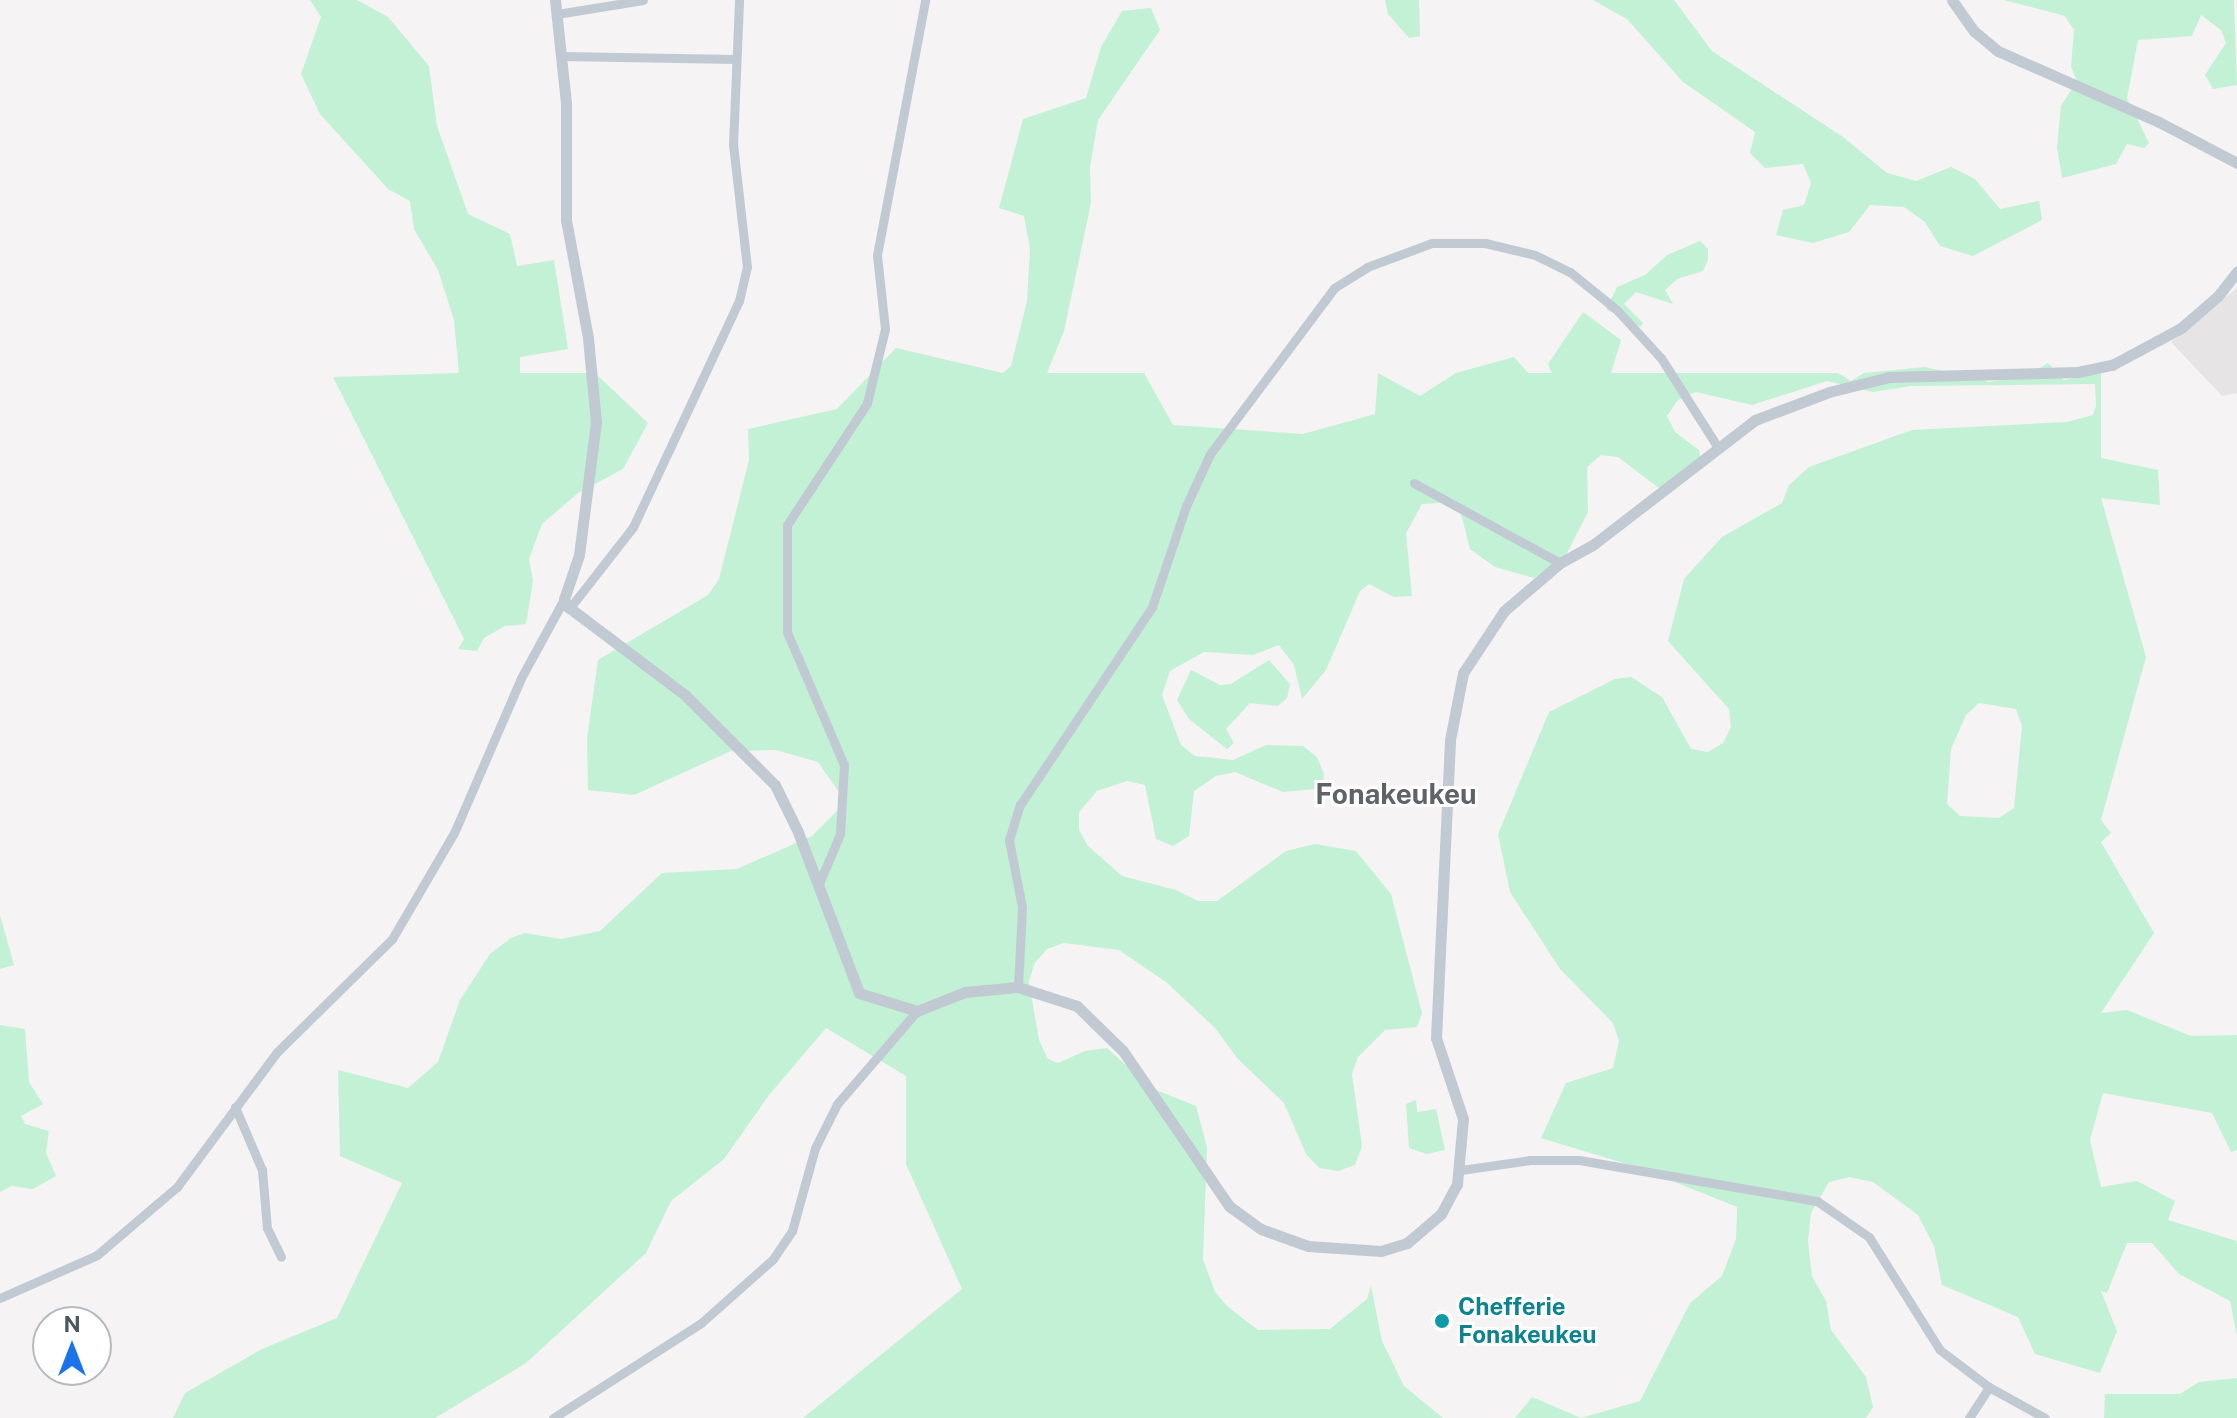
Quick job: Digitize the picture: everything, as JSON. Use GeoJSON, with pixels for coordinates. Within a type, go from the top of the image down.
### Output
{"type":"FeatureCollection","features":[{"type":"Feature","properties":{"kind":"street"},"geometry":{"type":"LineString","coordinates":[[555,0],[562,56],[566,220],[588,338],[596,422],[579,555],[567,604]]}},
{"type":"Feature","properties":{"kind":"street"},"geometry":{"type":"LineString","coordinates":[[557,14],[643,0]]}},
{"type":"Feature","properties":{"kind":"street"},"geometry":{"type":"LineString","coordinates":[[0,1298],[104,1249],[185,1179],[235,1107],[291,1037],[401,927],[454,833],[521,678],[567,604],[633,527],[739,301],[747,248],[733,145],[739,0]]}},
{"type":"Feature","properties":{"kind":"street"},"geometry":{"type":"LineString","coordinates":[[816,889],[840,834],[844,765],[787,632],[787,525],[867,403],[885,329],[877,255],[925,0]]}},
{"type":"Feature","properties":{"kind":"street"},"geometry":{"type":"LineString","coordinates":[[1952,0],[1974,31],[1998,51],[2159,122],[2237,163]]}},
{"type":"Feature","properties":{"kind":"street"},"geometry":{"type":"LineString","coordinates":[[562,56],[736,59]]}},
{"type":"Feature","properties":{"kind":"street"},"geometry":{"type":"LineString","coordinates":[[1018,987],[1022,907],[1009,840],[1020,805],[1152,607],[1186,506],[1210,454],[1334,288],[1367,267],[1432,243],[1485,243],[1535,255],[1570,272],[1617,310],[1661,358],[1717,446]]}},
{"type":"Feature","properties":{"kind":"street"},"geometry":{"type":"LineString","coordinates":[[553,1418],[701,1323],[773,1259],[792,1231],[815,1148],[837,1104],[917,1011],[965,992],[1018,987],[1061,997],[1093,1017],[1131,1062],[1229,1206],[1282,1239],[1327,1249],[1394,1249],[1416,1238],[1441,1214],[1461,1170],[1463,1119],[1436,1038],[1455,706],[1463,673],[1490,628],[1560,563],[1594,544],[1717,446],[1787,406],[1889,377],[2078,372],[2112,365],[2181,328],[2218,296],[2237,272]]}},
{"type":"Feature","properties":{"kind":"street"},"geometry":{"type":"LineString","coordinates":[[1414,483],[1560,563]]}},
{"type":"Feature","properties":{"kind":"street"},"geometry":{"type":"LineString","coordinates":[[567,604],[685,695],[742,747],[787,807],[816,889],[859,993],[917,1011]]}},
{"type":"Feature","properties":{"kind":"street"},"geometry":{"type":"LineString","coordinates":[[235,1107],[262,1170],[267,1228],[281,1257]]}},
{"type":"Feature","properties":{"kind":"street"},"geometry":{"type":"LineString","coordinates":[[1461,1170],[1530,1160],[1579,1160],[1817,1201],[1869,1237],[1940,1350],[1989,1387],[2045,1418]]}},
{"type":"Feature","properties":{"kind":"street"},"geometry":{"type":"LineString","coordinates":[[1969,1418],[1989,1387]]}},
{"type":"Feature","properties":{"kind":"shaded area"},"geometry":{"type":"Polygon","coordinates":[[[2237,288],[2237,393],[2222,396],[2171,342],[2237,288]]]}},
{"type":"Feature","properties":{"kind":"green space"},"geometry":{"type":"Polygon","coordinates":[[[310,0],[357,0],[388,17],[429,66],[437,126],[468,214],[510,234],[517,266],[554,260],[568,349],[520,357],[520,373],[595,373],[648,423],[623,469],[578,493],[542,524],[529,559],[533,581],[526,624],[505,626],[484,638],[477,651],[458,649],[464,639],[333,377],[459,373],[454,320],[438,270],[414,229],[410,201],[388,189],[320,114],[301,74],[321,17],[310,0]]]}},
{"type":"Feature","properties":{"kind":"green space"},"geometry":{"type":"Polygon","coordinates":[[[1385,0],[1419,0],[1420,36],[1409,38],[1388,14],[1385,0]]]}},
{"type":"Feature","properties":{"kind":"green space"},"geometry":{"type":"Polygon","coordinates":[[[1593,0],[1674,0],[1712,51],[1843,137],[1887,173],[1916,181],[1951,167],[1975,179],[2000,209],[2039,201],[2042,220],[1973,256],[1940,246],[1925,222],[1904,207],[1870,205],[1849,232],[1813,243],[1776,235],[1783,210],[1804,205],[1811,183],[1803,164],[1765,168],[1750,153],[1755,132],[1683,82],[1627,19],[1593,0]]]}},
{"type":"Feature","properties":{"kind":"green space"},"geometry":{"type":"Polygon","coordinates":[[[2004,0],[2234,0],[2237,85],[2213,89],[2205,75],[2226,43],[2221,30],[2201,15],[2192,36],[2138,40],[2127,98],[2149,143],[2144,148],[2127,144],[2116,164],[2062,178],[2057,147],[2061,106],[2077,81],[2071,67],[2074,30],[2065,16],[2004,0]]]}},
{"type":"Feature","properties":{"kind":"green space"},"geometry":{"type":"Polygon","coordinates":[[[1151,8],[1160,30],[1098,120],[1090,167],[1091,203],[1064,331],[1047,373],[1144,373],[1173,425],[1303,434],[1375,414],[1378,373],[1420,396],[1456,373],[1514,357],[1528,373],[1552,373],[1548,364],[1583,312],[1621,340],[1611,373],[1838,373],[1851,381],[1864,373],[1925,367],[1989,382],[2026,376],[2048,363],[2064,380],[2101,373],[2101,458],[2158,470],[2160,505],[2101,498],[2146,657],[2101,820],[2111,833],[2101,842],[2154,933],[2101,1013],[2127,1010],[2191,1036],[2237,1035],[2237,1150],[2231,1152],[2212,1113],[2103,1093],[2090,1140],[2101,1187],[2137,1181],[2175,1201],[2168,1220],[2237,1241],[2237,1336],[2230,1301],[2179,1274],[2152,1243],[2127,1243],[2107,1293],[2101,1291],[2117,1331],[2100,1373],[2035,1354],[2018,1317],[1942,1285],[1934,1246],[1918,1215],[1873,1182],[1849,1177],[1829,1182],[1811,1213],[1808,1241],[1812,1276],[1826,1301],[1831,1330],[1866,1377],[1873,1407],[1866,1418],[1581,1418],[1640,1401],[1690,1303],[1722,1276],[1736,1239],[1737,1207],[1643,1169],[1541,1138],[1566,1083],[1613,1068],[1619,1041],[1613,1023],[1560,969],[1510,892],[1498,834],[1549,712],[1615,679],[1631,677],[1662,697],[1691,749],[1708,752],[1723,743],[1731,727],[1729,709],[1668,641],[1684,579],[1722,537],[1782,503],[1789,485],[1809,467],[1912,430],[2067,422],[2093,415],[2096,406],[2095,384],[1911,386],[1873,392],[1827,381],[1752,405],[1696,392],[1678,400],[1667,416],[1675,432],[1699,450],[1702,468],[1660,489],[1618,457],[1601,455],[1587,467],[1588,512],[1565,557],[1534,578],[1495,567],[1470,549],[1458,502],[1422,504],[1406,533],[1412,596],[1394,597],[1369,584],[1360,591],[1326,670],[1302,699],[1294,665],[1279,645],[1253,655],[1204,652],[1170,671],[1162,695],[1181,745],[1195,756],[1233,760],[1266,745],[1303,746],[1317,757],[1324,774],[1323,783],[1315,789],[1283,792],[1235,772],[1216,776],[1194,791],[1189,836],[1173,846],[1156,839],[1145,785],[1127,781],[1097,791],[1079,812],[1079,830],[1088,846],[1122,876],[1176,890],[1198,901],[1217,901],[1286,851],[1315,844],[1356,851],[1391,894],[1422,1013],[1417,1027],[1385,1030],[1358,1057],[1352,1074],[1362,1146],[1355,1165],[1338,1171],[1319,1168],[1306,1154],[1284,1103],[1238,1059],[1215,1028],[1166,982],[1119,950],[1064,943],[1047,949],[1034,964],[1029,982],[1039,1040],[1048,1059],[1058,1063],[1085,1051],[1107,1048],[1151,1088],[1196,1106],[1207,1147],[1203,1259],[1215,1292],[1228,1307],[1258,1330],[1330,1329],[1367,1299],[1371,1286],[1382,1341],[1404,1386],[1443,1418],[803,1418],[962,1289],[906,1164],[906,1076],[826,1028],[769,1095],[724,1159],[671,1201],[646,1253],[526,1363],[435,1418],[173,1418],[185,1393],[262,1349],[337,1318],[402,1183],[340,1156],[338,1070],[408,1088],[438,1062],[460,1000],[490,954],[511,938],[525,933],[561,939],[600,931],[662,873],[737,869],[812,836],[846,802],[818,762],[776,750],[731,751],[634,795],[588,790],[587,739],[598,660],[708,595],[719,579],[749,460],[748,429],[837,409],[896,348],[1003,373],[1011,366],[1027,301],[1030,249],[1024,216],[999,208],[1023,119],[1086,98],[1101,47],[1122,11],[1151,8]],[[1979,703],[1966,715],[1951,749],[1947,804],[1960,816],[1999,818],[2014,808],[2022,726],[2016,709],[1979,703]]]}},
{"type":"Feature","properties":{"kind":"green space"},"geometry":{"type":"Polygon","coordinates":[[[1700,241],[1708,249],[1708,260],[1703,271],[1677,279],[1665,290],[1673,304],[1636,292],[1624,304],[1643,323],[1640,327],[1606,309],[1617,287],[1645,275],[1667,255],[1700,241]]]}},
{"type":"Feature","properties":{"kind":"green space"},"geometry":{"type":"Polygon","coordinates":[[[1269,660],[1290,684],[1287,698],[1278,706],[1250,703],[1226,729],[1234,743],[1227,749],[1189,719],[1177,700],[1191,670],[1220,685],[1231,684],[1269,660]]]}},
{"type":"Feature","properties":{"kind":"green space"},"geometry":{"type":"Polygon","coordinates":[[[0,915],[14,965],[0,969],[0,915]]]}},
{"type":"Feature","properties":{"kind":"green space"},"geometry":{"type":"Polygon","coordinates":[[[0,1025],[25,1029],[29,1082],[43,1104],[21,1116],[25,1124],[49,1131],[46,1153],[56,1176],[33,1189],[11,1186],[0,1192],[0,1025]]]}},
{"type":"Feature","properties":{"kind":"green space"},"geometry":{"type":"Polygon","coordinates":[[[1416,1100],[1417,1112],[1436,1109],[1445,1150],[1427,1154],[1409,1148],[1406,1104],[1416,1100]]]}},
{"type":"Feature","properties":{"kind":"green space"},"geometry":{"type":"Polygon","coordinates":[[[2237,1378],[2237,1418],[2104,1418],[2105,1394],[2180,1394],[2199,1382],[2237,1378]]]}},
{"type":"Feature","properties":{"kind":"green space"},"geometry":{"type":"Polygon","coordinates":[[[1532,1397],[1581,1418],[1515,1418],[1532,1397]]]}},
{"type":"Feature","properties":{"kind":"place","name":"Chefferie Fonakeukeu"},"geometry":{"type":"Point","coordinates":[1442,1321]}},
{"type":"Feature","properties":{"kind":"district","name":"Fonakeukeu"},"geometry":{"type":"Point","coordinates":[1396,794]}}]}
